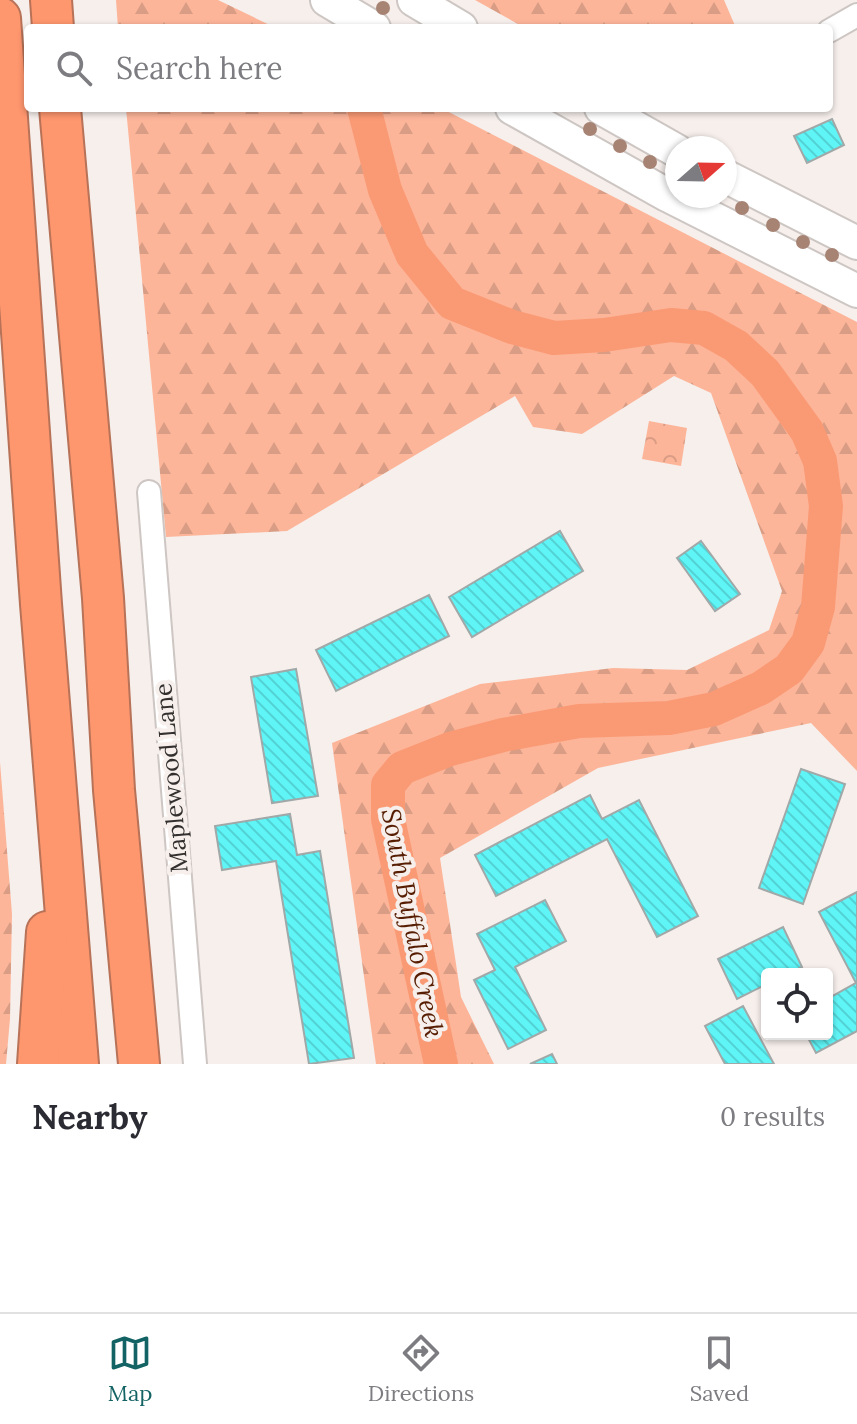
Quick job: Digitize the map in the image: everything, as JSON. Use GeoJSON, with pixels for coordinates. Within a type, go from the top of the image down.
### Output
{"type":"FeatureCollection","features":[{"type":"Feature","properties":{"kind":"highway"},"geometry":{"type":"LineString","coordinates":[[51,0],[53,24]]}},
{"type":"Feature","properties":{"kind":"highway"},"geometry":{"type":"LineString","coordinates":[[0,18],[78,1064]]}},
{"type":"Feature","properties":{"kind":"highway"},"geometry":{"type":"LineString","coordinates":[[60,112],[103,598],[114,790],[139,1064]]}},
{"type":"Feature","properties":{"kind":"highway"},"geometry":{"type":"LineString","coordinates":[[38,1064],[56,789]]}},
{"type":"Feature","properties":{"kind":"highway"},"geometry":{"type":"LineString","coordinates":[[114,790],[153,1064]]}},
{"type":"Feature","properties":{"kind":"main road"},"geometry":{"type":"LineString","coordinates":[[327,0],[367,24]]}},
{"type":"Feature","properties":{"kind":"main road"},"geometry":{"type":"LineString","coordinates":[[414,0],[454,24]]}},
{"type":"Feature","properties":{"kind":"main road"},"geometry":{"type":"LineString","coordinates":[[519,112],[667,195],[857,291]]}},
{"type":"Feature","properties":{"kind":"main road"},"geometry":{"type":"LineString","coordinates":[[608,112],[665,144]]}},
{"type":"Feature","properties":{"kind":"main road"},"geometry":{"type":"LineString","coordinates":[[737,182],[857,243]]}},
{"type":"Feature","properties":{"kind":"street"},"geometry":{"type":"LineString","coordinates":[[833,29],[857,15]]}},
{"type":"Feature","properties":{"kind":"street","name":"Maplewood Lane"},"geometry":{"type":"LineString","coordinates":[[149,492],[195,1064]]}},
{"type":"Feature","properties":{"kind":"green space"},"geometry":{"type":"Polygon","coordinates":[[[116,0],[218,0],[268,24],[118,24],[116,0]]]}},
{"type":"Feature","properties":{"kind":"green space"},"geometry":{"type":"Polygon","coordinates":[[[475,0],[724,0],[734,24],[518,24],[475,0]]]}},
{"type":"Feature","properties":{"kind":"green space"},"geometry":{"type":"Polygon","coordinates":[[[126,112],[449,112],[857,322],[857,771],[811,723],[598,768],[440,858],[461,997],[494,1064],[376,1064],[332,743],[480,684],[613,668],[687,670],[769,630],[782,591],[711,393],[674,376],[582,434],[533,427],[515,396],[287,531],[166,537],[126,112]]]}},
{"type":"Feature","properties":{"kind":"green space"},"geometry":{"type":"Polygon","coordinates":[[[649,421],[687,428],[681,466],[642,459],[649,421]]]}},
{"type":"Feature","properties":{"kind":"green space"},"geometry":{"type":"Polygon","coordinates":[[[0,762],[12,914],[6,1064],[0,1064],[0,762]]]}},
{"type":"Feature","properties":{"kind":"building"},"geometry":{"type":"Polygon","coordinates":[[[832,119],[844,145],[807,163],[794,136],[832,119]]]}},
{"type":"Feature","properties":{"kind":"building"},"geometry":{"type":"Polygon","coordinates":[[[560,531],[583,571],[472,637],[449,597],[560,531]]]}},
{"type":"Feature","properties":{"kind":"building"},"geometry":{"type":"Polygon","coordinates":[[[701,541],[740,594],[715,611],[677,558],[701,541]]]}},
{"type":"Feature","properties":{"kind":"building"},"geometry":{"type":"Polygon","coordinates":[[[429,595],[449,636],[336,691],[316,650],[429,595]]]}},
{"type":"Feature","properties":{"kind":"building"},"geometry":{"type":"Polygon","coordinates":[[[296,669],[318,796],[272,803],[251,677],[296,669]]]}},
{"type":"Feature","properties":{"kind":"building"},"geometry":{"type":"Polygon","coordinates":[[[801,769],[845,784],[803,904],[759,888],[801,769]]]}},
{"type":"Feature","properties":{"kind":"building"},"geometry":{"type":"Polygon","coordinates":[[[590,795],[602,819],[639,800],[698,916],[657,937],[607,839],[496,896],[475,855],[590,795]]]}},
{"type":"Feature","properties":{"kind":"building"},"geometry":{"type":"Polygon","coordinates":[[[290,814],[297,855],[320,851],[354,1058],[309,1064],[276,861],[222,870],[215,826],[290,814]]]}},
{"type":"Feature","properties":{"kind":"building"},"geometry":{"type":"Polygon","coordinates":[[[857,892],[857,1031],[816,1053],[809,1040],[833,1040],[833,996],[856,983],[819,912],[857,892]]]}},
{"type":"Feature","properties":{"kind":"building"},"geometry":{"type":"Polygon","coordinates":[[[545,900],[566,941],[515,967],[546,1030],[508,1049],[474,980],[495,970],[477,934],[545,900]]]}},
{"type":"Feature","properties":{"kind":"building"},"geometry":{"type":"Polygon","coordinates":[[[783,927],[802,967],[761,968],[761,987],[737,999],[718,959],[783,927]]]}},
{"type":"Feature","properties":{"kind":"building"},"geometry":{"type":"Polygon","coordinates":[[[743,1006],[774,1064],[725,1064],[705,1026],[743,1006]]]}},
{"type":"Feature","properties":{"kind":"building"},"geometry":{"type":"Polygon","coordinates":[[[552,1054],[557,1064],[530,1064],[552,1054]]]}},
{"type":"Feature","properties":{"kind":"waterway","name":"South Buffalo Creek"},"geometry":{"type":"LineString","coordinates":[[365,112],[385,190],[412,254],[452,303],[512,327],[554,338],[604,335],[671,325],[704,328],[736,346],[765,373],[807,431],[820,461],[826,506],[818,607],[808,643],[789,669],[761,688],[714,709],[669,718],[579,721],[503,735],[450,749],[402,768],[388,785],[388,819],[441,1064]]}}]}
